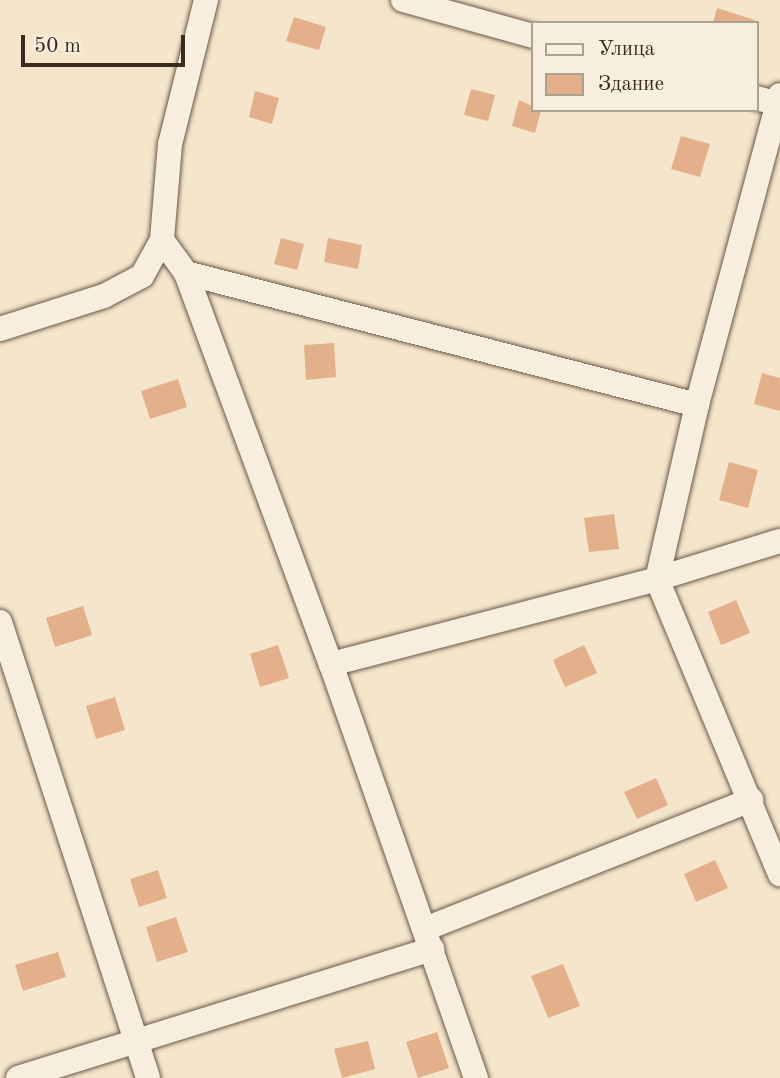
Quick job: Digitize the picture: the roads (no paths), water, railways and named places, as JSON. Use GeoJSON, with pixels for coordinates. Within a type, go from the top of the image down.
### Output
{"type":"FeatureCollection","features":[{"type":"Feature","properties":{"kind":"street"},"geometry":{"type":"LineString","coordinates":[[0,329],[104,296],[142,276],[162,240],[170,144],[206,0]]}},
{"type":"Feature","properties":{"kind":"street"},"geometry":{"type":"LineString","coordinates":[[403,0],[532,36]]}},
{"type":"Feature","properties":{"kind":"street"},"geometry":{"type":"LineString","coordinates":[[772,99],[657,579],[780,874]]}},
{"type":"Feature","properties":{"kind":"street"},"geometry":{"type":"LineString","coordinates":[[162,240],[186,273],[331,664],[476,1078]]}},
{"type":"Feature","properties":{"kind":"street"},"geometry":{"type":"LineString","coordinates":[[186,273],[697,405]]}},
{"type":"Feature","properties":{"kind":"street"},"geometry":{"type":"LineString","coordinates":[[331,664],[657,579],[780,541]]}},
{"type":"Feature","properties":{"kind":"street"},"geometry":{"type":"LineString","coordinates":[[0,622],[148,1078]]}},
{"type":"Feature","properties":{"kind":"street"},"geometry":{"type":"LineString","coordinates":[[18,1078],[137,1044],[429,939],[751,800]]}}]}
